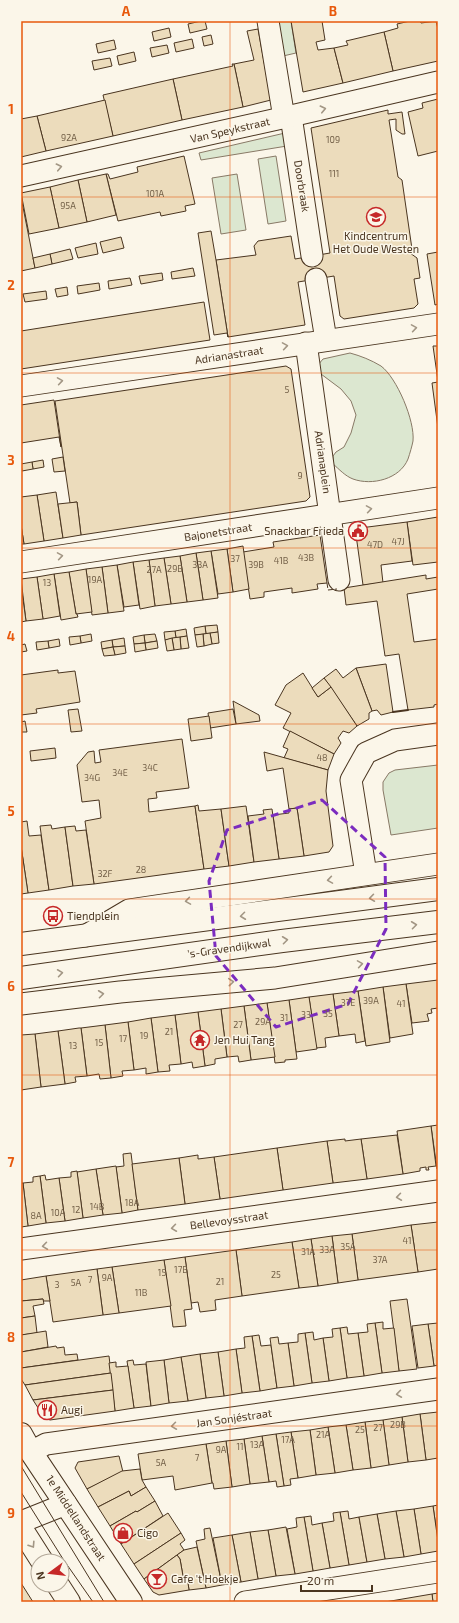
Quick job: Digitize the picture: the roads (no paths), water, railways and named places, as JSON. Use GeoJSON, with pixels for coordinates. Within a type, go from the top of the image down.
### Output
{"type":"FeatureCollection","features":[{"type":"Feature","properties":{"kind":"main road"},"geometry":{"type":"LineString","coordinates":[[21,944],[438,889]]}},
{"type":"Feature","properties":{"kind":"main road","name":"'s-Gravendijkwal"},"geometry":{"type":"LineString","coordinates":[[21,978],[282,941],[438,922]]}},
{"type":"Feature","properties":{"kind":"main road","name":"1e Middellandstraat"},"geometry":{"type":"LineString","coordinates":[[26,1443],[131,1602]]}},
{"type":"Feature","properties":{"kind":"main road"},"geometry":{"type":"LineString","coordinates":[[21,1528],[37,1553]]}},
{"type":"Feature","properties":{"kind":"main road"},"geometry":{"type":"LineString","coordinates":[[63,1593],[69,1602]]}},
{"type":"Feature","properties":{"kind":"street","name":"Doorbraak"},"geometry":{"type":"LineString","coordinates":[[268,21],[288,117],[312,256]]}},
{"type":"Feature","properties":{"kind":"street","name":"Van Speykstraat"},"geometry":{"type":"LineString","coordinates":[[21,176],[438,82]]}},
{"type":"Feature","properties":{"kind":"street"},"geometry":{"type":"LineString","coordinates":[[316,279],[316,342]]}},
{"type":"Feature","properties":{"kind":"street","name":"Adrianastraat"},"geometry":{"type":"LineString","coordinates":[[21,386],[438,324]]}},
{"type":"Feature","properties":{"kind":"street","name":"Adrianaplein"},"geometry":{"type":"LineString","coordinates":[[316,342],[331,515],[339,580]]}},
{"type":"Feature","properties":{"kind":"street","name":"Bajonetstraat"},"geometry":{"type":"LineString","coordinates":[[21,562],[438,498]]}},
{"type":"Feature","properties":{"kind":"street"},"geometry":{"type":"LineString","coordinates":[[366,874],[351,780],[366,753],[395,740],[438,734]]}},
{"type":"Feature","properties":{"kind":"street"},"geometry":{"type":"LineString","coordinates":[[84,936],[129,910],[438,864]]}},
{"type":"Feature","properties":{"kind":"street"},"geometry":{"type":"LineString","coordinates":[[21,1004],[120,992],[275,978],[438,952]]}},
{"type":"Feature","properties":{"kind":"street","name":"Bellevoysstraat"},"geometry":{"type":"LineString","coordinates":[[21,1249],[438,1192]]}},
{"type":"Feature","properties":{"kind":"street","name":"Jan Sonjéstraat"},"geometry":{"type":"LineString","coordinates":[[26,1443],[46,1444],[438,1389]]}},
{"type":"Feature","properties":{"kind":"street"},"geometry":{"type":"LineString","coordinates":[[21,1522],[66,1504]]}},
{"type":"Feature","properties":{"kind":"street"},"geometry":{"type":"LineString","coordinates":[[245,1602],[438,1572]]}},
{"type":"Feature","properties":{"kind":"tram line"},"geometry":{"type":"LineString","coordinates":[[21,1466],[104,1602]]}},
{"type":"Feature","properties":{"kind":"tram line"},"geometry":{"type":"LineString","coordinates":[[21,1492],[63,1559],[93,1602]]}},
{"type":"Feature","properties":{"kind":"place","name":"Kindcentrum Het Oude Westen"},"geometry":{"type":"Point","coordinates":[376,217]}},
{"type":"Feature","properties":{"kind":"place","name":"Snackbar Frieda"},"geometry":{"type":"Point","coordinates":[358,531]}},
{"type":"Feature","properties":{"kind":"place","name":"Tiendplein"},"geometry":{"type":"Point","coordinates":[53,916]}},
{"type":"Feature","properties":{"kind":"place","name":"Jen Hui Tang"},"geometry":{"type":"Point","coordinates":[200,1040]}},
{"type":"Feature","properties":{"kind":"place","name":"Augi"},"geometry":{"type":"Point","coordinates":[47,1410]}},
{"type":"Feature","properties":{"kind":"place","name":"Cigo"},"geometry":{"type":"Point","coordinates":[123,1533]}},
{"type":"Feature","properties":{"kind":"place","name":"Cafe 't Hoekje"},"geometry":{"type":"Point","coordinates":[157,1579]}}]}
